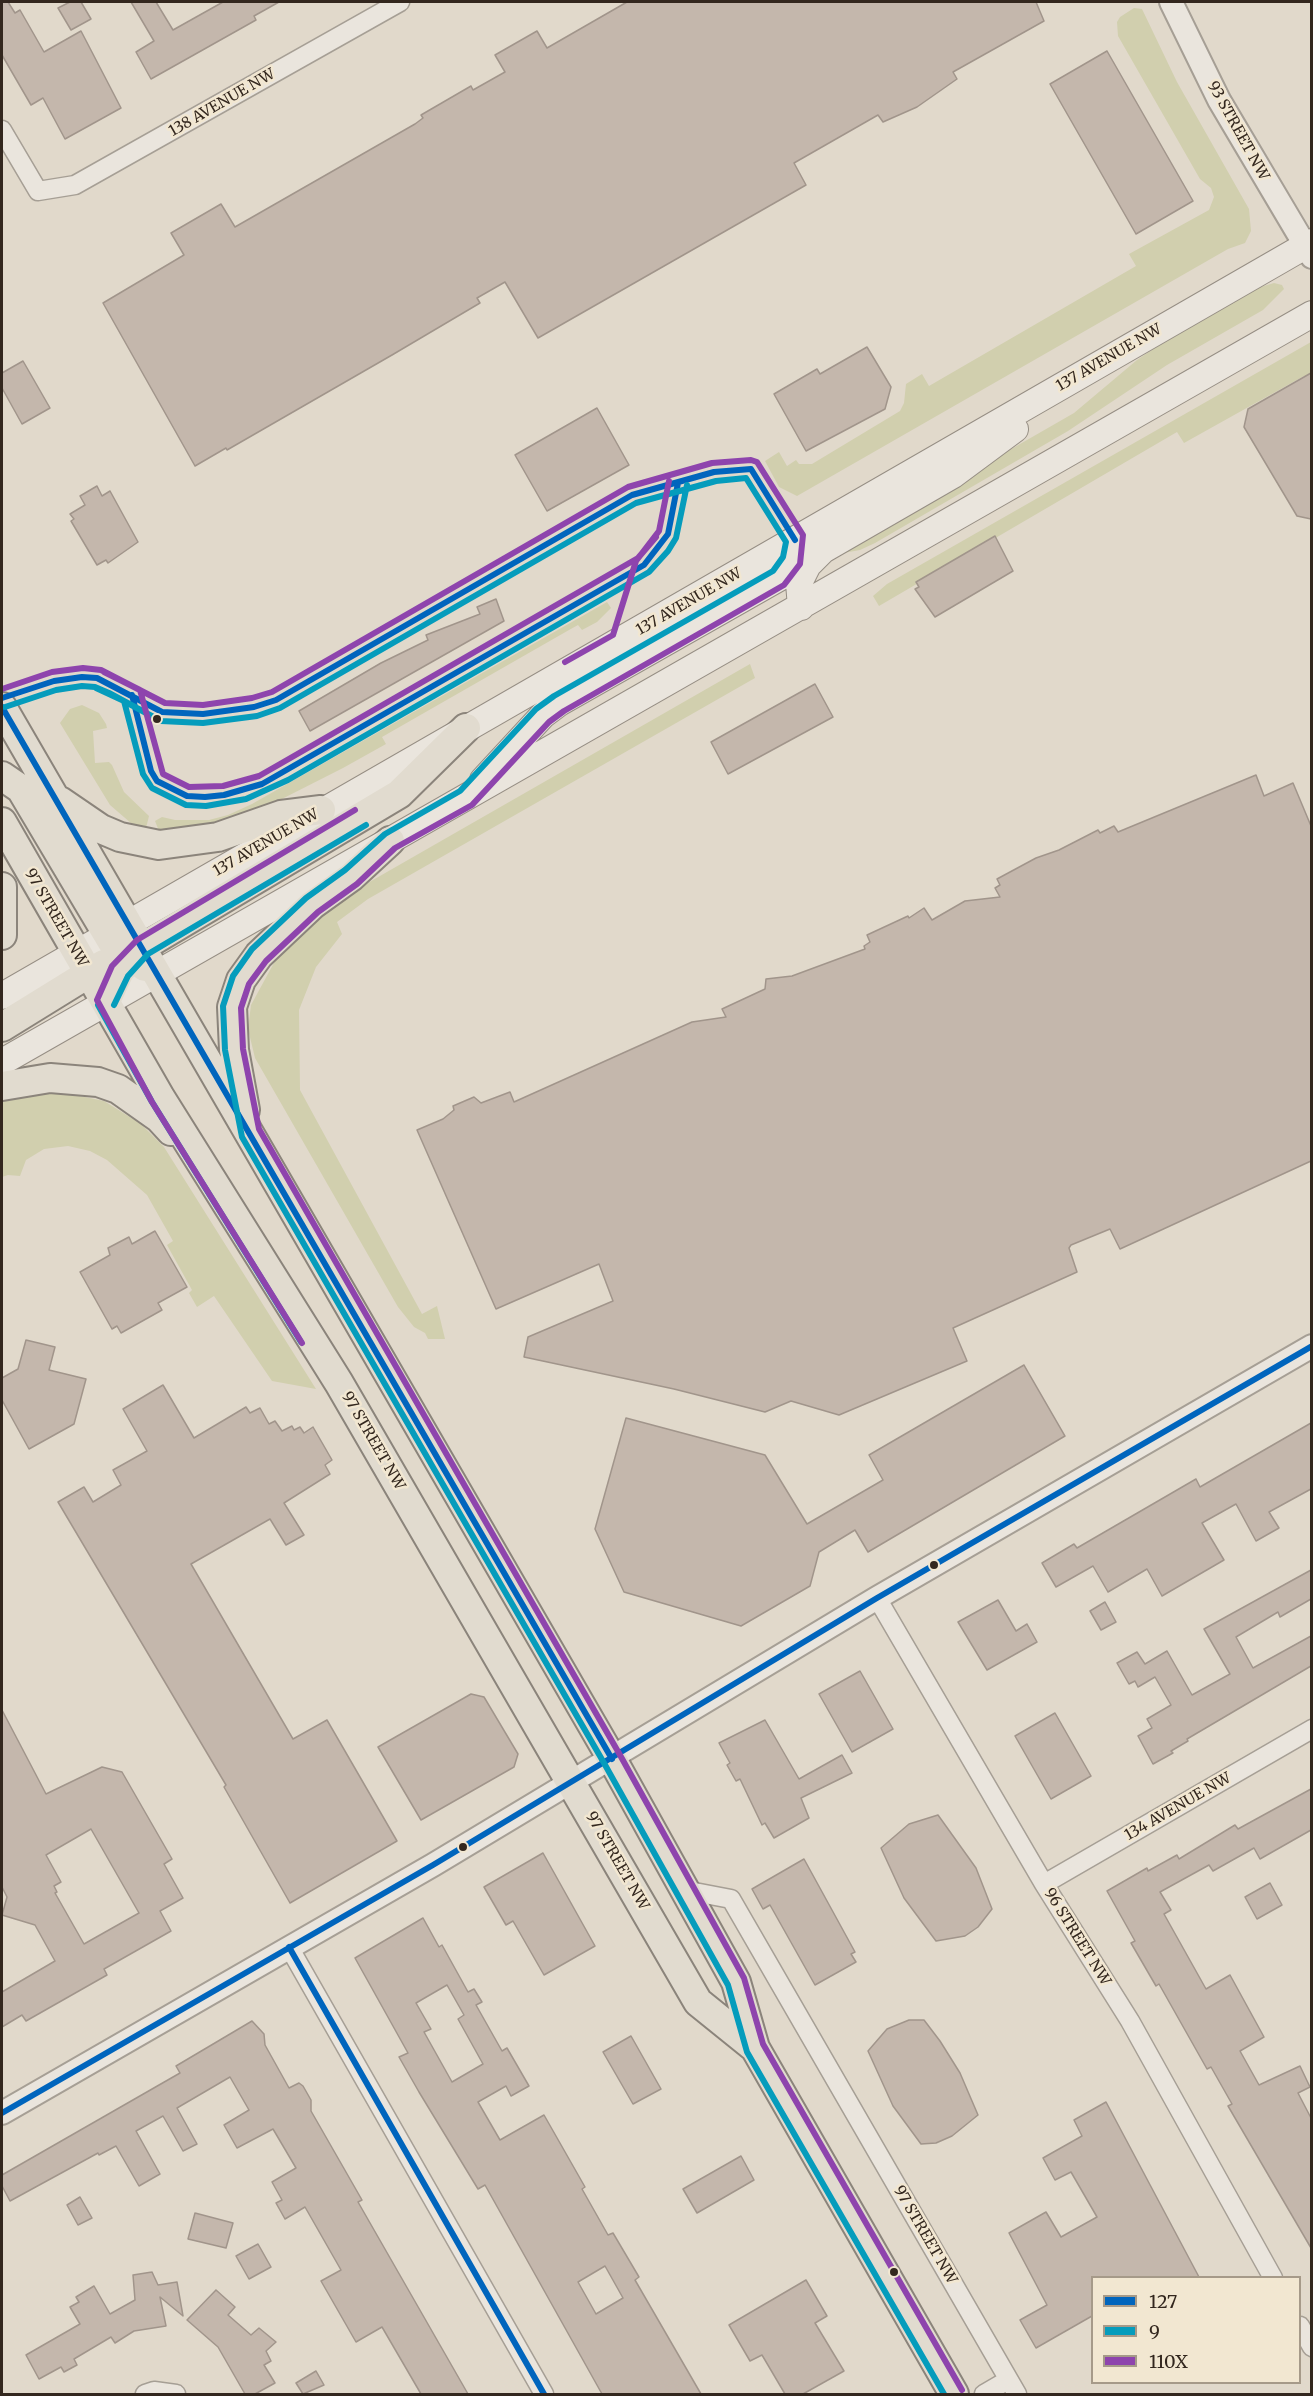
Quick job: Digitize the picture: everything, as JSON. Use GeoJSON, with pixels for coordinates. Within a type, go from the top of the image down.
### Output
{"type":"FeatureCollection","features":[{"type":"Feature","properties":{"kind":"main road","name":"137 AVENUE NW"},"geometry":{"type":"LineString","coordinates":[[125,942],[321,810],[1117,354],[1309,248]]}},
{"type":"Feature","properties":{"kind":"main road"},"geometry":{"type":"LineString","coordinates":[[2,1062],[105,1001],[466,798],[1311,314]]}},
{"type":"Feature","properties":{"kind":"main road"},"geometry":{"type":"LineString","coordinates":[[801,607],[799,583],[808,565],[823,550],[953,475],[1117,354]]}},
{"type":"Feature","properties":{"kind":"main road"},"geometry":{"type":"LineString","coordinates":[[466,798],[543,715],[559,703],[779,578],[792,561],[795,540]]}},
{"type":"Feature","properties":{"kind":"main road","name":"97 STREET NW"},"geometry":{"type":"LineString","coordinates":[[2,708],[54,797],[125,942],[157,973],[612,1759],[736,1982],[755,2048],[954,2394]]}},
{"type":"Feature","properties":{"kind":"main road"},"geometry":{"type":"LineString","coordinates":[[2,996],[83,964],[105,963],[125,942],[399,794],[466,728]]}},
{"type":"Feature","properties":{"kind":"main road"},"geometry":{"type":"LineString","coordinates":[[2,776],[21,789],[125,942]]}},
{"type":"Feature","properties":{"kind":"main road"},"geometry":{"type":"LineString","coordinates":[[54,797],[101,829],[120,837],[159,845],[218,837],[281,815],[321,810]]}},
{"type":"Feature","properties":{"kind":"main road","name":"97 STREET NW"},"geometry":{"type":"LineString","coordinates":[[2,822],[203,1166],[339,1383],[698,2002],[755,2048]]}},
{"type":"Feature","properties":{"kind":"main road"},"geometry":{"type":"LineString","coordinates":[[250,1132],[234,1050],[232,1007],[241,980],[259,956],[312,905],[351,877],[390,841]]}},
{"type":"Feature","properties":{"kind":"main road"},"geometry":{"type":"LineString","coordinates":[[2,887],[2,935]]}},
{"type":"Feature","properties":{"kind":"main road"},"geometry":{"type":"LineString","coordinates":[[105,1001],[125,942]]}},
{"type":"Feature","properties":{"kind":"main road"},"geometry":{"type":"LineString","coordinates":[[2,1027],[83,964]]}},
{"type":"Feature","properties":{"kind":"main road"},"geometry":{"type":"LineString","coordinates":[[2,1086],[50,1078],[98,1082],[118,1089],[159,1118],[203,1166]]}},
{"type":"Feature","properties":{"kind":"street","name":"138 AVENUE NW"},"geometry":{"type":"LineString","coordinates":[[2,130],[38,191],[75,185],[400,2]]}},
{"type":"Feature","properties":{"kind":"street","name":"93 STREET NW"},"geometry":{"type":"LineString","coordinates":[[1171,2],[1219,100],[1309,248]]}},
{"type":"Feature","properties":{"kind":"street"},"geometry":{"type":"LineString","coordinates":[[2,2113],[572,1783],[877,1598],[1311,1346]]}},
{"type":"Feature","properties":{"kind":"street","name":"96 STREET NW"},"geometry":{"type":"LineString","coordinates":[[877,1598],[1044,1884],[1130,2021],[1272,2276]]}},
{"type":"Feature","properties":{"kind":"street","name":"134 AVENUE NW"},"geometry":{"type":"LineString","coordinates":[[1044,1884],[1311,1729]]}},
{"type":"Feature","properties":{"kind":"street","name":"97 STREET NW"},"geometry":{"type":"LineString","coordinates":[[684,1890],[731,1899],[1012,2387]]}},
{"type":"Feature","properties":{"kind":"street"},"geometry":{"type":"LineString","coordinates":[[289,1947],[544,2394]]}},
{"type":"Feature","properties":{"kind":"street"},"geometry":{"type":"LineString","coordinates":[[1301,2330],[1311,2347]]}},
{"type":"Feature","properties":{"kind":"street"},"geometry":{"type":"LineString","coordinates":[[984,2394],[1012,2387]]}},
{"type":"Feature","properties":{"kind":"street"},"geometry":{"type":"LineString","coordinates":[[145,2394],[154,2391],[176,2394]]}},
{"type":"Feature","properties":{"kind":"shaded area"},"geometry":{"type":"Polygon","coordinates":[[[1134,8],[1142,9],[1177,82],[1249,209],[1251,231],[1245,243],[1228,249],[797,496],[779,487],[765,461],[779,452],[787,466],[796,460],[799,464],[812,464],[900,411],[904,403],[906,384],[922,374],[929,386],[1136,266],[1129,254],[1209,210],[1214,197],[1211,188],[1200,179],[1118,36],[1117,22],[1120,17],[1134,8]]]}},
{"type":"Feature","properties":{"kind":"shaded area"},"geometry":{"type":"Polygon","coordinates":[[[1274,283],[1282,285],[1284,289],[1263,310],[1167,365],[1068,431],[875,543],[860,550],[838,554],[839,548],[1074,413],[1137,360],[1168,339],[1257,288],[1274,283]]]}},
{"type":"Feature","properties":{"kind":"shaded area"},"geometry":{"type":"Polygon","coordinates":[[[1311,342],[1311,378],[1304,376],[1184,443],[1177,432],[879,606],[873,596],[887,584],[1311,342]]]}},
{"type":"Feature","properties":{"kind":"shaded area"},"geometry":{"type":"Polygon","coordinates":[[[607,602],[611,608],[597,622],[582,630],[578,625],[382,737],[386,744],[343,768],[270,805],[224,823],[161,836],[155,821],[162,817],[175,820],[209,820],[228,815],[252,804],[607,602]]]}},
{"type":"Feature","properties":{"kind":"shaded area"},"geometry":{"type":"Polygon","coordinates":[[[750,664],[755,678],[368,899],[337,922],[342,934],[316,967],[299,1010],[300,1090],[422,1314],[437,1306],[445,1339],[428,1339],[425,1333],[414,1327],[398,1307],[255,1058],[248,1029],[251,1005],[275,961],[299,935],[359,888],[750,664]]]}},
{"type":"Feature","properties":{"kind":"shaded area"},"geometry":{"type":"Polygon","coordinates":[[[82,705],[99,713],[107,728],[93,731],[95,763],[109,762],[112,765],[124,792],[149,816],[146,828],[132,824],[110,805],[60,723],[70,709],[82,705]]]}},
{"type":"Feature","properties":{"kind":"shaded area"},"geometry":{"type":"Polygon","coordinates":[[[41,1088],[104,1101],[141,1124],[164,1147],[316,1389],[272,1381],[214,1296],[197,1307],[189,1293],[192,1290],[167,1245],[173,1241],[147,1195],[107,1160],[90,1151],[68,1146],[44,1149],[26,1160],[20,1176],[2,1177],[2,1095],[41,1088]]]}},
{"type":"Feature","properties":{"kind":"building"},"geometry":{"type":"Polygon","coordinates":[[[2,2],[8,2],[15,13],[20,10],[44,52],[81,31],[121,108],[65,139],[43,98],[31,105],[2,55],[2,2]]]}},
{"type":"Feature","properties":{"kind":"building"},"geometry":{"type":"Polygon","coordinates":[[[70,2],[81,2],[91,19],[71,30],[58,8],[70,2]]]}},
{"type":"Feature","properties":{"kind":"building"},"geometry":{"type":"Polygon","coordinates":[[[131,2],[156,2],[173,30],[223,2],[279,2],[254,16],[256,20],[151,79],[136,52],[154,41],[131,2]]]}},
{"type":"Feature","properties":{"kind":"building"},"geometry":{"type":"Polygon","coordinates":[[[627,2],[1036,2],[1044,21],[953,72],[957,79],[917,107],[883,122],[878,115],[794,163],[806,185],[538,338],[505,282],[477,298],[480,303],[227,450],[226,448],[195,466],[103,303],[184,255],[171,233],[221,204],[235,227],[415,124],[423,118],[421,115],[471,86],[473,90],[505,72],[495,55],[537,31],[547,48],[627,2]]]}},
{"type":"Feature","properties":{"kind":"building"},"geometry":{"type":"Polygon","coordinates":[[[1107,51],[1193,201],[1136,234],[1050,84],[1107,51]]]}},
{"type":"Feature","properties":{"kind":"building"},"geometry":{"type":"Polygon","coordinates":[[[867,347],[891,387],[885,409],[806,451],[774,394],[817,369],[820,374],[867,347]]]}},
{"type":"Feature","properties":{"kind":"building"},"geometry":{"type":"Polygon","coordinates":[[[23,361],[50,408],[22,424],[2,388],[2,373],[23,361]]]}},
{"type":"Feature","properties":{"kind":"building"},"geometry":{"type":"Polygon","coordinates":[[[1311,373],[1311,519],[1297,516],[1244,427],[1248,409],[1311,373]]]}},
{"type":"Feature","properties":{"kind":"building"},"geometry":{"type":"Polygon","coordinates":[[[597,408],[629,465],[547,511],[515,455],[597,408]]]}},
{"type":"Feature","properties":{"kind":"building"},"geometry":{"type":"Polygon","coordinates":[[[97,486],[102,496],[110,491],[138,542],[108,563],[106,560],[97,565],[71,521],[74,519],[70,514],[85,505],[80,496],[97,486]]]}},
{"type":"Feature","properties":{"kind":"building"},"geometry":{"type":"Polygon","coordinates":[[[995,536],[1013,571],[935,617],[915,589],[919,587],[916,582],[995,536]]]}},
{"type":"Feature","properties":{"kind":"building"},"geometry":{"type":"Polygon","coordinates":[[[496,599],[504,621],[310,731],[299,711],[381,663],[428,640],[426,635],[480,614],[477,607],[496,599]]]}},
{"type":"Feature","properties":{"kind":"building"},"geometry":{"type":"Polygon","coordinates":[[[815,684],[833,717],[728,774],[711,742],[815,684]]]}},
{"type":"Feature","properties":{"kind":"building"},"geometry":{"type":"Polygon","coordinates":[[[1256,775],[1264,796],[1293,783],[1311,826],[1311,1161],[1120,1249],[1110,1229],[1071,1245],[1069,1248],[1077,1272],[953,1328],[967,1361],[839,1415],[791,1401],[765,1412],[674,1389],[524,1357],[528,1337],[613,1301],[599,1264],[496,1309],[417,1130],[443,1119],[454,1110],[453,1106],[474,1097],[481,1103],[510,1092],[514,1102],[692,1022],[726,1017],[722,1009],[765,989],[766,979],[792,976],[865,949],[864,946],[870,942],[867,935],[908,916],[909,918],[924,908],[932,920],[965,901],[1000,897],[995,888],[1000,885],[997,879],[1036,858],[1059,850],[1098,830],[1100,833],[1114,826],[1118,832],[1256,775]]]}},
{"type":"Feature","properties":{"kind":"building"},"geometry":{"type":"Polygon","coordinates":[[[155,1231],[187,1287],[158,1303],[162,1310],[121,1333],[117,1326],[112,1329],[80,1272],[110,1255],[108,1248],[129,1237],[132,1244],[155,1231]]]}},
{"type":"Feature","properties":{"kind":"building"},"geometry":{"type":"Polygon","coordinates":[[[26,1340],[55,1347],[49,1370],[86,1379],[74,1424],[29,1449],[2,1400],[2,1378],[18,1369],[26,1340]]]}},
{"type":"Feature","properties":{"kind":"building"},"geometry":{"type":"Polygon","coordinates":[[[1024,1365],[1065,1436],[868,1552],[855,1530],[819,1552],[810,1586],[741,1626],[624,1592],[595,1529],[626,1418],[765,1455],[807,1524],[883,1480],[869,1455],[1024,1365]]]}},
{"type":"Feature","properties":{"kind":"building"},"geometry":{"type":"Polygon","coordinates":[[[163,1385],[194,1438],[246,1407],[250,1413],[260,1408],[269,1424],[275,1421],[282,1431],[292,1426],[294,1430],[300,1427],[304,1433],[313,1427],[332,1460],[325,1465],[330,1474],[284,1503],[304,1535],[286,1545],[270,1519],[191,1564],[293,1739],[327,1720],[397,1841],[290,1903],[224,1787],[226,1785],[58,1502],[84,1487],[93,1502],[121,1485],[113,1470],[147,1451],[123,1409],[163,1385]]]}},
{"type":"Feature","properties":{"kind":"building"},"geometry":{"type":"Polygon","coordinates":[[[1311,1423],[1311,1489],[1269,1512],[1279,1528],[1256,1541],[1236,1504],[1202,1523],[1224,1560],[1162,1596],[1147,1569],[1108,1592],[1093,1566],[1056,1587],[1042,1563],[1074,1544],[1077,1548],[1196,1479],[1200,1487],[1311,1423]]]}},
{"type":"Feature","properties":{"kind":"building"},"geometry":{"type":"Polygon","coordinates":[[[1311,1570],[1311,1599],[1280,1617],[1278,1612],[1236,1637],[1253,1668],[1311,1636],[1311,1666],[1187,1739],[1188,1741],[1171,1751],[1173,1753],[1153,1764],[1138,1736],[1152,1728],[1147,1719],[1171,1705],[1155,1677],[1138,1687],[1135,1681],[1129,1684],[1117,1663],[1137,1652],[1145,1664],[1167,1651],[1192,1695],[1230,1674],[1204,1629],[1311,1570]]]}},
{"type":"Feature","properties":{"kind":"building"},"geometry":{"type":"Polygon","coordinates":[[[998,1600],[1016,1631],[1027,1624],[1037,1642],[987,1670],[958,1622],[998,1600]]]}},
{"type":"Feature","properties":{"kind":"building"},"geometry":{"type":"Polygon","coordinates":[[[1105,1602],[1116,1622],[1101,1630],[1090,1611],[1105,1602]]]}},
{"type":"Feature","properties":{"kind":"building"},"geometry":{"type":"Polygon","coordinates":[[[860,1671],[893,1729],[852,1752],[819,1694],[860,1671]]]}},
{"type":"Feature","properties":{"kind":"building"},"geometry":{"type":"Polygon","coordinates":[[[471,1694],[484,1697],[518,1754],[514,1767],[421,1820],[378,1747],[471,1694]]]}},
{"type":"Feature","properties":{"kind":"building"},"geometry":{"type":"Polygon","coordinates":[[[2,1710],[46,1794],[102,1767],[122,1772],[172,1859],[164,1864],[183,1898],[160,1911],[171,1931],[104,1969],[107,1975],[26,2021],[22,2015],[2,2027],[2,1992],[55,1961],[35,1925],[2,1915],[7,1897],[2,1887],[2,1710]],[[91,1829],[46,1855],[61,1882],[54,1886],[57,1892],[55,1893],[84,1944],[139,1913],[91,1829]]]}},
{"type":"Feature","properties":{"kind":"building"},"geometry":{"type":"Polygon","coordinates":[[[1055,1713],[1091,1776],[1051,1799],[1015,1736],[1055,1713]]]}},
{"type":"Feature","properties":{"kind":"building"},"geometry":{"type":"Polygon","coordinates":[[[765,1720],[799,1779],[842,1755],[852,1773],[801,1798],[809,1818],[774,1838],[765,1823],[762,1825],[740,1779],[736,1781],[727,1765],[730,1763],[719,1743],[765,1720]]]}},
{"type":"Feature","properties":{"kind":"building"},"geometry":{"type":"Polygon","coordinates":[[[1311,1789],[1311,1830],[1260,1859],[1254,1848],[1213,1871],[1209,1865],[1160,1892],[1171,1910],[1164,1914],[1206,1989],[1230,1975],[1264,2037],[1240,2051],[1259,2085],[1300,2066],[1310,2087],[1298,2093],[1311,2118],[1311,2248],[1228,2106],[1232,2104],[1211,2067],[1207,2069],[1159,1984],[1156,1986],[1131,1943],[1135,1941],[1107,1891],[1147,1868],[1148,1871],[1177,1855],[1179,1859],[1235,1825],[1238,1829],[1311,1789]]]}},
{"type":"Feature","properties":{"kind":"building"},"geometry":{"type":"Polygon","coordinates":[[[938,1815],[976,1868],[992,1909],[978,1927],[965,1936],[936,1941],[904,1898],[881,1848],[909,1824],[938,1815]]]}},
{"type":"Feature","properties":{"kind":"building"},"geometry":{"type":"Polygon","coordinates":[[[543,1853],[595,1946],[544,1975],[513,1921],[506,1925],[484,1887],[543,1853]]]}},
{"type":"Feature","properties":{"kind":"building"},"geometry":{"type":"Polygon","coordinates":[[[804,1859],[855,1952],[851,1954],[856,1962],[815,1985],[770,1905],[763,1909],[752,1889],[804,1859]]]}},
{"type":"Feature","properties":{"kind":"building"},"geometry":{"type":"Polygon","coordinates":[[[1270,1883],[1282,1905],[1257,1919],[1245,1897],[1270,1883]]]}},
{"type":"Feature","properties":{"kind":"building"},"geometry":{"type":"Polygon","coordinates":[[[423,1918],[439,1947],[442,1945],[468,1992],[474,1989],[482,2002],[476,2005],[502,2051],[507,2048],[529,2086],[511,2096],[506,2086],[478,2102],[500,2140],[544,2115],[585,2187],[582,2189],[608,2235],[613,2233],[639,2277],[635,2280],[701,2394],[602,2394],[485,2185],[478,2189],[399,2057],[408,2053],[355,1958],[423,1918]],[[447,1985],[416,2003],[431,2029],[424,2032],[452,2082],[483,2064],[458,2019],[464,2015],[447,1985]],[[605,2266],[578,2282],[596,2314],[623,2298],[605,2266]]]}},
{"type":"Feature","properties":{"kind":"building"},"geometry":{"type":"Polygon","coordinates":[[[909,2020],[924,2020],[940,2041],[960,2073],[978,2115],[952,2136],[936,2143],[921,2144],[893,2106],[868,2051],[887,2029],[909,2020]]]}},
{"type":"Feature","properties":{"kind":"building"},"geometry":{"type":"Polygon","coordinates":[[[252,2021],[264,2034],[265,2045],[289,2088],[299,2083],[303,2086],[311,2100],[311,2111],[362,2200],[358,2202],[468,2394],[421,2394],[382,2327],[356,2342],[321,2281],[341,2270],[305,2207],[285,2219],[276,2203],[282,2200],[272,2182],[296,2168],[273,2129],[237,2148],[224,2125],[249,2110],[230,2077],[177,2108],[197,2144],[183,2151],[163,2116],[136,2131],[160,2174],[139,2186],[116,2146],[99,2155],[98,2153],[10,2201],[2,2186],[2,2175],[180,2073],[176,2066],[252,2021]]]}},
{"type":"Feature","properties":{"kind":"building"},"geometry":{"type":"Polygon","coordinates":[[[631,2036],[661,2089],[633,2104],[603,2052],[631,2036]]]}},
{"type":"Feature","properties":{"kind":"building"},"geometry":{"type":"Polygon","coordinates":[[[1106,2102],[1198,2276],[1091,2276],[1091,2317],[1036,2348],[1020,2320],[1047,2305],[1009,2233],[1046,2212],[1061,2237],[1097,2217],[1071,2172],[1055,2180],[1043,2158],[1082,2136],[1074,2120],[1106,2102]]]}},
{"type":"Feature","properties":{"kind":"building"},"geometry":{"type":"Polygon","coordinates":[[[741,2156],[754,2180],[697,2213],[683,2189],[741,2156]]]}},
{"type":"Feature","properties":{"kind":"building"},"geometry":{"type":"Polygon","coordinates":[[[80,2197],[92,2218],[78,2225],[67,2205],[80,2197]]]}},
{"type":"Feature","properties":{"kind":"building"},"geometry":{"type":"Polygon","coordinates":[[[195,2213],[233,2223],[226,2248],[188,2239],[195,2213]]]}},
{"type":"Feature","properties":{"kind":"building"},"geometry":{"type":"Polygon","coordinates":[[[258,2244],[271,2267],[249,2279],[236,2256],[258,2244]]]}},
{"type":"Feature","properties":{"kind":"building"},"geometry":{"type":"Polygon","coordinates":[[[152,2272],[158,2285],[177,2282],[183,2316],[160,2297],[166,2326],[134,2331],[115,2343],[111,2337],[74,2359],[77,2365],[64,2372],[61,2367],[39,2379],[26,2355],[80,2324],[70,2307],[79,2302],[76,2297],[94,2286],[110,2314],[135,2300],[133,2275],[152,2272]]]}},
{"type":"Feature","properties":{"kind":"building"},"geometry":{"type":"Polygon","coordinates":[[[806,2280],[827,2316],[815,2323],[844,2371],[803,2394],[785,2394],[762,2355],[750,2361],[729,2325],[806,2280]]]}},
{"type":"Feature","properties":{"kind":"building"},"geometry":{"type":"Polygon","coordinates":[[[216,2290],[235,2307],[228,2315],[251,2335],[259,2328],[276,2342],[266,2351],[271,2361],[264,2365],[275,2383],[255,2394],[245,2394],[218,2347],[187,2320],[216,2290]]]}},
{"type":"Feature","properties":{"kind":"building"},"geometry":{"type":"Polygon","coordinates":[[[316,2371],[324,2385],[303,2394],[296,2383],[316,2371]]]}},
{"type":"Feature","properties":{"kind":"transit line","name":"110X"},"geometry":{"type":"LineString","coordinates":[[2,689],[52,672],[83,668],[101,670],[165,703],[203,705],[252,698],[272,692],[628,487],[712,463],[751,460],[757,462],[803,535],[800,564],[784,585],[564,711],[549,722],[472,805],[395,848],[357,884],[318,912],[266,961],[249,984],[241,1008],[243,1049],[259,1129],[620,1755],[744,1978],[763,2044],[962,2390]]}},
{"type":"Feature","properties":{"kind":"transit line","name":"127"},"geometry":{"type":"LineString","coordinates":[[2,698],[54,681],[82,677],[97,678],[162,712],[203,714],[254,707],[276,700],[632,495],[714,472],[751,469],[795,540]]}},
{"type":"Feature","properties":{"kind":"transit line","name":"9"},"geometry":{"type":"LineString","coordinates":[[5,707],[56,690],[82,686],[95,687],[109,693],[161,721],[203,723],[257,716],[280,708],[636,503],[716,481],[746,478],[786,542],[783,557],[773,571],[554,696],[536,709],[460,791],[385,834],[345,870],[306,898],[252,949],[233,976],[223,1006],[225,1050],[242,1137],[604,1763],[728,1985],[747,2052],[944,2394]]}},
{"type":"Feature","properties":{"kind":"transit line","name":"110X"},"geometry":{"type":"LineString","coordinates":[[565,662],[613,635],[636,561],[659,531],[669,481]]}},
{"type":"Feature","properties":{"kind":"transit line","name":"127"},"geometry":{"type":"LineString","coordinates":[[132,695],[151,771],[157,781],[187,796],[205,797],[224,795],[262,784],[644,565],[668,534],[678,483]]}},
{"type":"Feature","properties":{"kind":"transit line","name":"9"},"geometry":{"type":"LineString","coordinates":[[96,688],[124,701],[143,774],[152,788],[186,805],[206,806],[246,799],[288,780],[649,572],[668,551],[676,538],[687,485]]}},
{"type":"Feature","properties":{"kind":"transit line","name":"110X"},"geometry":{"type":"LineString","coordinates":[[104,672],[140,690],[163,774],[189,787],[223,786],[259,776],[280,764],[638,558],[656,537]]}},
{"type":"Feature","properties":{"kind":"transit line","name":"127"},"geometry":{"type":"LineString","coordinates":[[2,707],[612,1759]]}},
{"type":"Feature","properties":{"kind":"transit line","name":"110X"},"geometry":{"type":"LineString","coordinates":[[302,1343],[152,1102],[97,1000],[112,966],[137,940],[355,810]]}},
{"type":"Feature","properties":{"kind":"transit line","name":"9"},"geometry":{"type":"LineString","coordinates":[[114,1005],[128,976],[148,954],[366,825]]}},
{"type":"Feature","properties":{"kind":"transit line","name":"9"},"geometry":{"type":"LineString","coordinates":[[98,1005],[152,1102],[301,1342]]}},
{"type":"Feature","properties":{"kind":"transit line","name":"127"},"geometry":{"type":"LineString","coordinates":[[2,2113],[433,1865],[877,1598],[1312,1346]]}},
{"type":"Feature","properties":{"kind":"transit line","name":"127"},"geometry":{"type":"LineString","coordinates":[[289,1947],[544,2394]]}}]}
